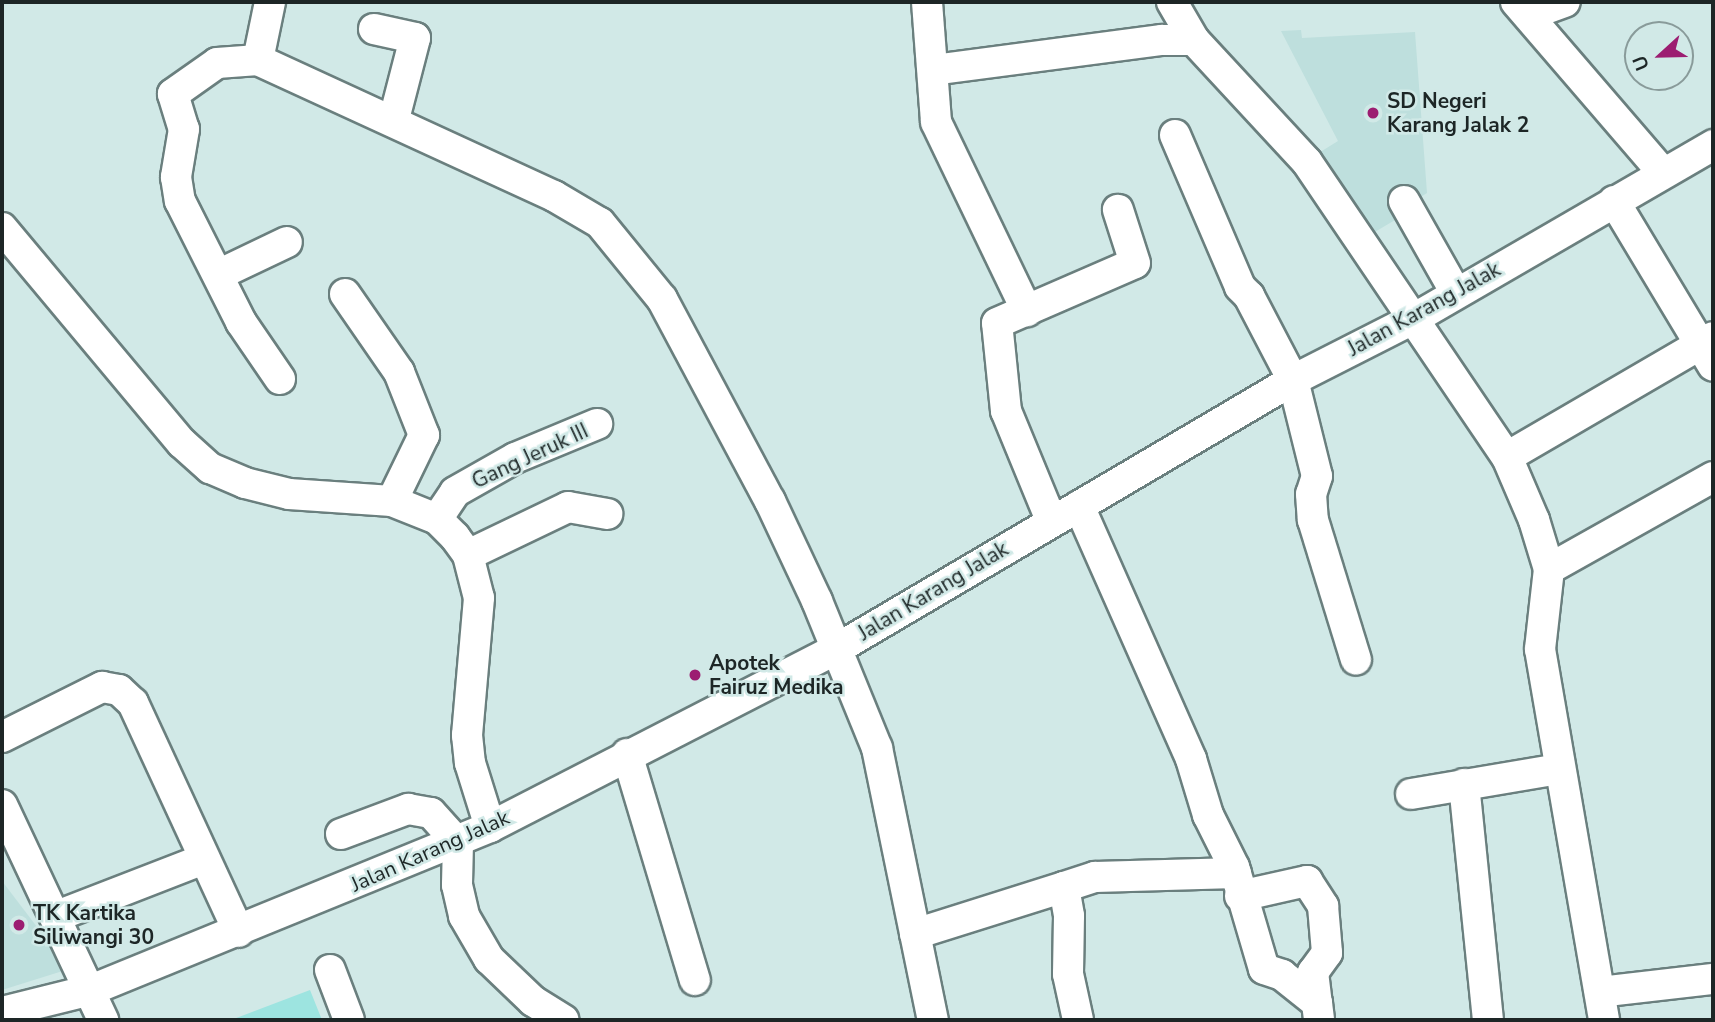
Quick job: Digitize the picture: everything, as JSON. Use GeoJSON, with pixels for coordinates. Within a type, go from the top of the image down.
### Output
{"type":"FeatureCollection","features":[{"type":"Feature","properties":{"kind":"street"},"geometry":{"type":"LineString","coordinates":[[258,60],[270,2]]}},
{"type":"Feature","properties":{"kind":"street"},"geometry":{"type":"LineString","coordinates":[[927,2],[933,70],[933,108],[941,134],[1027,311]]}},
{"type":"Feature","properties":{"kind":"street"},"geometry":{"type":"LineString","coordinates":[[1172,2],[1194,40],[1307,162],[1507,457],[1534,520],[1549,569],[1540,649],[1602,1006],[1713,979]]}},
{"type":"Feature","properties":{"kind":"street"},"geometry":{"type":"LineString","coordinates":[[1523,9],[1565,2]]}},
{"type":"Feature","properties":{"kind":"street"},"geometry":{"type":"LineString","coordinates":[[1523,9],[1663,173]]}},
{"type":"Feature","properties":{"kind":"street"},"geometry":{"type":"LineString","coordinates":[[374,29],[415,38],[394,119]]}},
{"type":"Feature","properties":{"kind":"street"},"geometry":{"type":"LineString","coordinates":[[933,70],[1162,40],[1194,40]]}},
{"type":"Feature","properties":{"kind":"street"},"geometry":{"type":"LineString","coordinates":[[280,379],[241,322],[220,274],[180,201],[176,177],[184,129],[173,94],[217,63],[258,60],[394,119],[554,196],[600,223],[630,256],[662,299],[770,501],[877,748],[933,1020]]}},
{"type":"Feature","properties":{"kind":"street"},"geometry":{"type":"LineString","coordinates":[[1175,135],[1240,287],[1249,296],[1293,380],[1317,475],[1311,494],[1318,542],[1356,660]]}},
{"type":"Feature","properties":{"kind":"street","name":"Jalan Karang Jalak"},"geometry":{"type":"LineString","coordinates":[[2,1012],[91,990],[458,843],[490,827],[627,754],[835,650],[1051,520],[1293,380],[1415,318],[1713,145]]}},
{"type":"Feature","properties":{"kind":"street"},"geometry":{"type":"LineString","coordinates":[[1404,201],[1456,293]]}},
{"type":"Feature","properties":{"kind":"street"},"geometry":{"type":"LineString","coordinates":[[1507,457],[1709,349],[1614,201]]}},
{"type":"Feature","properties":{"kind":"street"},"geometry":{"type":"LineString","coordinates":[[1051,520],[1006,411],[997,323],[1135,263],[1118,210]]}},
{"type":"Feature","properties":{"kind":"street"},"geometry":{"type":"LineString","coordinates":[[2,228],[182,443],[210,468],[244,484],[289,494],[392,501],[437,519],[468,555],[479,598],[467,735],[470,763],[490,827]]}},
{"type":"Feature","properties":{"kind":"street"},"geometry":{"type":"LineString","coordinates":[[220,274],[287,242]]}},
{"type":"Feature","properties":{"kind":"street"},"geometry":{"type":"LineString","coordinates":[[345,294],[399,372],[424,435],[392,501]]}},
{"type":"Feature","properties":{"kind":"street","name":"Gang Jeruk III"},"geometry":{"type":"LineString","coordinates":[[437,519],[455,492],[515,458],[597,424]]}},
{"type":"Feature","properties":{"kind":"street"},"geometry":{"type":"LineString","coordinates":[[1549,569],[1713,477]]}},
{"type":"Feature","properties":{"kind":"street"},"geometry":{"type":"LineString","coordinates":[[1079,506],[1191,759],[1208,815],[1238,885],[1264,969],[1282,975],[1318,1011]]}},
{"type":"Feature","properties":{"kind":"street"},"geometry":{"type":"LineString","coordinates":[[468,555],[568,507],[607,514]]}},
{"type":"Feature","properties":{"kind":"street"},"geometry":{"type":"LineString","coordinates":[[2,737],[102,687],[119,690],[133,703],[239,932]]}},
{"type":"Feature","properties":{"kind":"street"},"geometry":{"type":"LineString","coordinates":[[627,754],[695,980]]}},
{"type":"Feature","properties":{"kind":"street"},"geometry":{"type":"LineString","coordinates":[[1411,794],[1559,769]]}},
{"type":"Feature","properties":{"kind":"street"},"geometry":{"type":"LineString","coordinates":[[1464,784],[1488,1020]]}},
{"type":"Feature","properties":{"kind":"street"},"geometry":{"type":"LineString","coordinates":[[2,805],[57,916],[103,1020]]}},
{"type":"Feature","properties":{"kind":"street"},"geometry":{"type":"LineString","coordinates":[[341,834],[419,808],[431,813],[458,843],[457,885],[464,916],[489,959],[533,1001],[563,1020]]}},
{"type":"Feature","properties":{"kind":"street"},"geometry":{"type":"LineString","coordinates":[[57,916],[204,859]]}},
{"type":"Feature","properties":{"kind":"street"},"geometry":{"type":"LineString","coordinates":[[915,934],[1095,877],[1238,885],[1307,881],[1323,906],[1325,929],[1327,953],[1313,972],[1318,1011]]}},
{"type":"Feature","properties":{"kind":"street"},"geometry":{"type":"LineString","coordinates":[[1064,887],[1069,916],[1068,974],[1078,1020]]}},
{"type":"Feature","properties":{"kind":"street"},"geometry":{"type":"LineString","coordinates":[[330,970],[349,1020]]}},
{"type":"Feature","properties":{"kind":"shaded area","name":"SD Negeri Karang Jalak 2"},"geometry":{"type":"Polygon","coordinates":[[[1301,30],[1302,38],[1415,32],[1427,193],[1409,204],[1412,210],[1368,236],[1317,154],[1338,141],[1281,31],[1301,30]]]}},
{"type":"Feature","properties":{"kind":"shaded area","name":"TK Kartika Siliwangi 30"},"geometry":{"type":"Polygon","coordinates":[[[2,881],[69,969],[2,990],[2,881]]]}},
{"type":"Feature","properties":{"kind":"shaded area"},"geometry":{"type":"Polygon","coordinates":[[[310,990],[322,1020],[231,1020],[310,990]]]}},
{"type":"Feature","properties":{"kind":"place","name":"SD Negeri Karang Jalak 2"},"geometry":{"type":"Point","coordinates":[1373,113]}},
{"type":"Feature","properties":{"kind":"place","name":"Apotek Fairuz Medika"},"geometry":{"type":"Point","coordinates":[695,675]}},
{"type":"Feature","properties":{"kind":"place","name":"TK Kartika Siliwangi 30"},"geometry":{"type":"Point","coordinates":[19,925]}}]}
